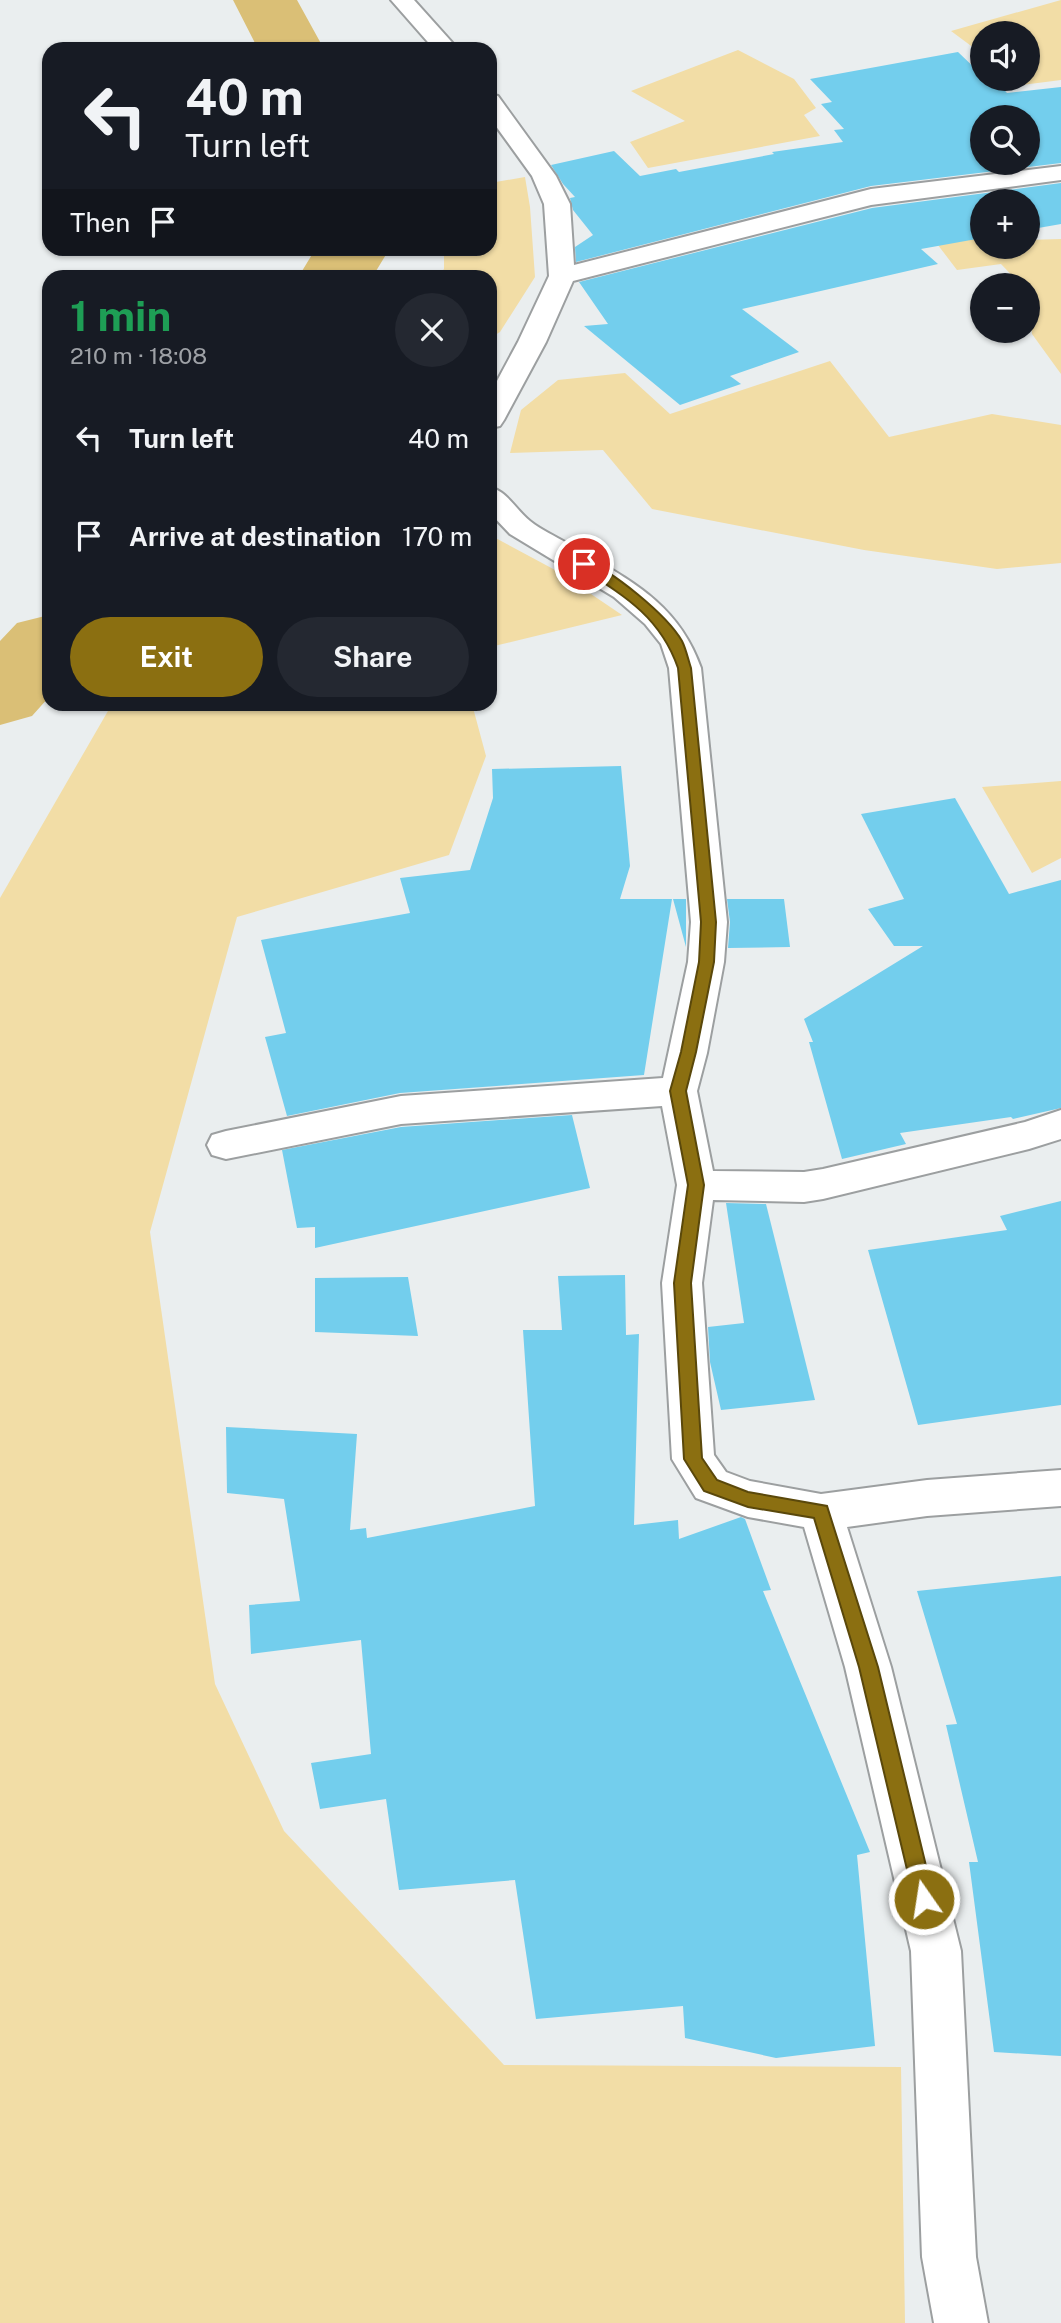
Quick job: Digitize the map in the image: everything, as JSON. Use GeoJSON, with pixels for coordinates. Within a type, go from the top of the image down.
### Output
{"type":"FeatureCollection","features":[{"type":"Feature","properties":{"kind":"street"},"geometry":{"type":"LineString","coordinates":[[402,0],[441,42]]}},
{"type":"Feature","properties":{"kind":"street"},"geometry":{"type":"LineString","coordinates":[[497,111],[544,176],[557,204],[562,276],[497,407]]}},
{"type":"Feature","properties":{"kind":"street"},"geometry":{"type":"LineString","coordinates":[[562,276],[637,260],[808,211],[873,197],[1061,173]]}},
{"type":"Feature","properties":{"kind":"street"},"geometry":{"type":"LineString","coordinates":[[497,503],[520,528],[625,591],[656,617],[676,642],[684,668],[709,922],[706,962],[689,1052],[678,1091],[696,1185],[682,1283],[693,1459],[711,1485],[748,1499],[821,1512],[927,1498],[1061,1488]]}},
{"type":"Feature","properties":{"kind":"street"},"geometry":{"type":"LineString","coordinates":[[226,1145],[401,1110],[678,1091]]}},
{"type":"Feature","properties":{"kind":"street"},"geometry":{"type":"LineString","coordinates":[[696,1185],[804,1187],[823,1184],[1029,1135],[1061,1124]]}},
{"type":"Feature","properties":{"kind":"street"},"geometry":{"type":"LineString","coordinates":[[821,1512],[868,1667],[936,1951],[949,2257],[961,2323]]}},
{"type":"Feature","properties":{"kind":"shaded area"},"geometry":{"type":"Polygon","coordinates":[[[1061,0],[1061,80],[1040,83],[1040,21],[986,21],[1061,0]]]}},
{"type":"Feature","properties":{"kind":"shaded area"},"geometry":{"type":"Polygon","coordinates":[[[970,26],[970,45],[951,31],[970,26]]]}},
{"type":"Feature","properties":{"kind":"shaded area"},"geometry":{"type":"Polygon","coordinates":[[[738,50],[794,79],[816,108],[804,115],[820,136],[648,168],[630,142],[685,121],[631,91],[738,50]]]}},
{"type":"Feature","properties":{"kind":"shaded area"},"geometry":{"type":"Polygon","coordinates":[[[525,177],[535,277],[497,334],[497,270],[443,270],[444,256],[497,256],[497,182],[525,177]]]}},
{"type":"Feature","properties":{"kind":"shaded area"},"geometry":{"type":"Polygon","coordinates":[[[970,227],[970,259],[1040,259],[1040,240],[1061,239],[1061,374],[1039,343],[1040,273],[1010,273],[1001,264],[957,270],[928,232],[970,227]]]}},
{"type":"Feature","properties":{"kind":"shaded area"},"geometry":{"type":"Polygon","coordinates":[[[830,361],[889,437],[992,414],[1061,425],[1061,563],[997,569],[864,550],[652,509],[603,450],[510,453],[521,410],[558,380],[625,373],[670,414],[830,361]]]}},
{"type":"Feature","properties":{"kind":"shaded area"},"geometry":{"type":"Polygon","coordinates":[[[497,539],[557,571],[622,615],[497,645],[497,539]]]}},
{"type":"Feature","properties":{"kind":"shaded area"},"geometry":{"type":"Polygon","coordinates":[[[108,711],[474,711],[486,756],[449,855],[237,917],[150,1232],[215,1684],[284,1831],[504,2065],[901,2067],[905,2323],[0,2323],[0,898],[108,711]]]}},
{"type":"Feature","properties":{"kind":"shaded area"},"geometry":{"type":"Polygon","coordinates":[[[1061,781],[1061,858],[1032,873],[982,787],[1061,781]]]}},
{"type":"Feature","properties":{"kind":"building"},"geometry":{"type":"Polygon","coordinates":[[[958,52],[970,64],[970,91],[1007,93],[1061,87],[1061,163],[1040,166],[1040,105],[970,105],[970,174],[871,186],[576,262],[575,247],[593,235],[573,210],[570,198],[575,197],[551,165],[614,151],[640,176],[676,169],[679,172],[774,154],[772,152],[843,142],[834,130],[844,129],[821,104],[832,102],[810,79],[958,52]]]}},
{"type":"Feature","properties":{"kind":"building"},"geometry":{"type":"Polygon","coordinates":[[[1061,183],[1061,224],[1040,228],[1040,189],[1016,189],[1061,183]]]}},
{"type":"Feature","properties":{"kind":"building"},"geometry":{"type":"Polygon","coordinates":[[[970,195],[970,240],[921,249],[938,264],[742,309],[799,352],[730,376],[741,384],[680,405],[584,326],[608,324],[579,282],[872,208],[970,195]]]}},
{"type":"Feature","properties":{"kind":"building"},"geometry":{"type":"Polygon","coordinates":[[[621,766],[630,866],[620,899],[672,899],[644,1075],[400,1093],[287,1116],[265,1037],[286,1033],[261,940],[410,913],[400,878],[470,870],[493,798],[492,769],[621,766]]]}},
{"type":"Feature","properties":{"kind":"building"},"geometry":{"type":"Polygon","coordinates":[[[955,798],[1009,894],[1061,880],[1061,1108],[1013,1119],[1011,1117],[900,1133],[906,1144],[842,1159],[809,1042],[813,1042],[804,1019],[923,946],[894,946],[868,909],[904,899],[861,814],[955,798]]]}},
{"type":"Feature","properties":{"kind":"building"},"geometry":{"type":"Polygon","coordinates":[[[673,899],[686,899],[686,947],[673,899]]]}},
{"type":"Feature","properties":{"kind":"building"},"geometry":{"type":"Polygon","coordinates":[[[727,899],[784,899],[790,947],[728,948],[730,922],[727,899]]]}},
{"type":"Feature","properties":{"kind":"building"},"geometry":{"type":"Polygon","coordinates":[[[572,1115],[590,1188],[315,1248],[315,1227],[297,1228],[282,1150],[401,1127],[572,1115]]]}},
{"type":"Feature","properties":{"kind":"building"},"geometry":{"type":"Polygon","coordinates":[[[1061,1201],[1061,1405],[918,1425],[868,1250],[1007,1230],[1000,1216],[1061,1201]]]}},
{"type":"Feature","properties":{"kind":"building"},"geometry":{"type":"Polygon","coordinates":[[[726,1203],[766,1204],[815,1400],[721,1410],[710,1362],[708,1327],[744,1323],[726,1203]]]}},
{"type":"Feature","properties":{"kind":"building"},"geometry":{"type":"Polygon","coordinates":[[[625,1275],[626,1335],[639,1334],[634,1525],[678,1520],[679,1539],[741,1517],[745,1519],[771,1590],[763,1591],[870,1852],[857,1855],[875,2046],[776,2058],[685,2038],[683,2006],[536,2019],[515,1880],[399,1890],[386,1799],[320,1809],[311,1763],[371,1754],[361,1640],[251,1654],[249,1605],[300,1601],[284,1499],[227,1493],[226,1427],[357,1434],[350,1530],[366,1528],[367,1538],[535,1506],[523,1330],[562,1330],[558,1276],[625,1275]]]}},
{"type":"Feature","properties":{"kind":"building"},"geometry":{"type":"Polygon","coordinates":[[[408,1277],[418,1336],[315,1332],[315,1278],[408,1277]]]}},
{"type":"Feature","properties":{"kind":"building"},"geometry":{"type":"Polygon","coordinates":[[[1061,1576],[1061,2056],[994,2052],[969,1862],[978,1862],[946,1725],[957,1724],[917,1591],[1061,1576]]]}},
{"type":"Feature","properties":{"kind":"waterway"},"geometry":{"type":"LineString","coordinates":[[265,0],[287,42]]}},
{"type":"Feature","properties":{"kind":"waterway"},"geometry":{"type":"LineString","coordinates":[[340,270],[348,256]]}},
{"type":"Feature","properties":{"kind":"waterway"},"geometry":{"type":"LineString","coordinates":[[0,696],[42,650]]}},
{"type":"Feature","properties":{"kind":"route"},"geometry":{"type":"LineString","coordinates":[[584,564],[625,591],[656,617],[676,642],[684,668],[709,922],[706,962],[689,1052],[678,1091],[696,1185],[682,1283],[693,1459],[711,1485],[748,1499],[821,1512],[868,1667],[924,1899]]}}]}
